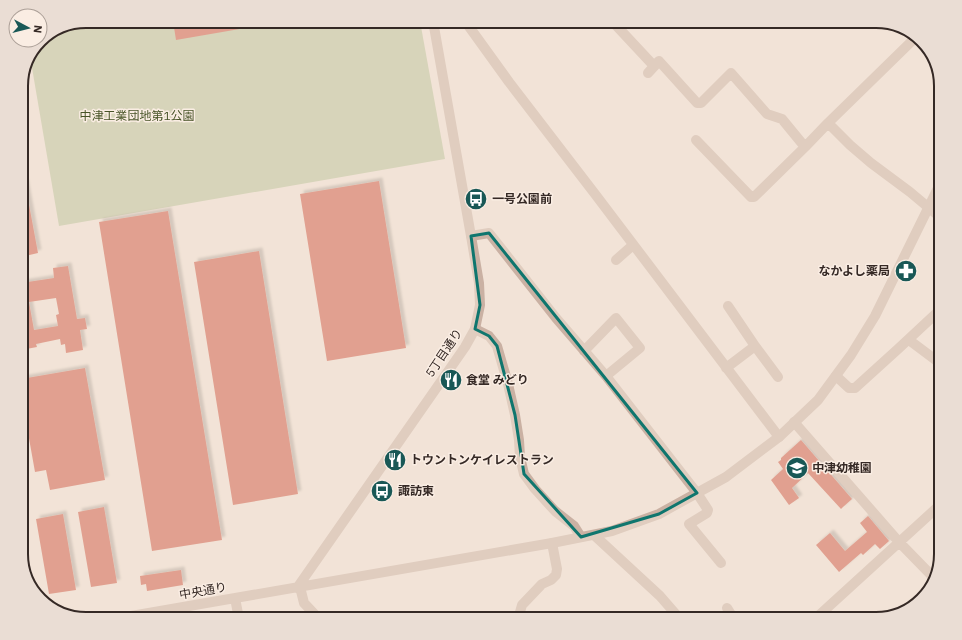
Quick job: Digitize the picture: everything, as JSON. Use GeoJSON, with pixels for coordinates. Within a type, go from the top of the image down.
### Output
{"type":"FeatureCollection","features":[{"type":"Feature","properties":{"kind":"street","name":"5丁目通り"},"geometry":{"type":"LineString","coordinates":[[298,588],[465,347],[475,329],[480,305],[478,283],[434,28]]}},
{"type":"Feature","properties":{"kind":"street"},"geometry":{"type":"LineString","coordinates":[[469,28],[592,197],[612,223],[633,244],[779,437]]}},
{"type":"Feature","properties":{"kind":"street"},"geometry":{"type":"LineString","coordinates":[[618,28],[651,69],[659,61],[697,103],[701,104],[731,73],[767,114],[782,119],[805,148]]}},
{"type":"Feature","properties":{"kind":"street"},"geometry":{"type":"LineString","coordinates":[[696,140],[751,197],[754,198],[912,41]]}},
{"type":"Feature","properties":{"kind":"street"},"geometry":{"type":"LineString","coordinates":[[828,123],[871,163],[934,212]]}},
{"type":"Feature","properties":{"kind":"street","name":"中央通り"},"geometry":{"type":"LineString","coordinates":[[154,612],[581,538],[612,531],[659,514],[726,477],[779,437],[818,400],[851,355],[875,316],[934,195]]}},
{"type":"Feature","properties":{"kind":"street"},"geometry":{"type":"LineString","coordinates":[[471,236],[489,233],[552,312],[606,376],[697,493],[708,510],[689,524],[721,563]]}},
{"type":"Feature","properties":{"kind":"street"},"geometry":{"type":"LineString","coordinates":[[616,260],[633,244]]}},
{"type":"Feature","properties":{"kind":"street"},"geometry":{"type":"LineString","coordinates":[[733,310],[755,346],[777,371]]}},
{"type":"Feature","properties":{"kind":"street"},"geometry":{"type":"LineString","coordinates":[[836,376],[849,388],[855,388],[934,316]]}},
{"type":"Feature","properties":{"kind":"street"},"geometry":{"type":"LineString","coordinates":[[584,351],[616,318],[640,348],[606,376]]}},
{"type":"Feature","properties":{"kind":"street"},"geometry":{"type":"LineString","coordinates":[[475,329],[489,336],[497,346],[515,415],[520,457],[524,474],[535,489],[555,511],[574,526],[581,538]]}},
{"type":"Feature","properties":{"kind":"street"},"geometry":{"type":"LineString","coordinates":[[909,340],[934,362]]}},
{"type":"Feature","properties":{"kind":"street"},"geometry":{"type":"LineString","coordinates":[[726,368],[755,346]]}},
{"type":"Feature","properties":{"kind":"street"},"geometry":{"type":"LineString","coordinates":[[794,422],[899,542],[930,574]]}},
{"type":"Feature","properties":{"kind":"street"},"geometry":{"type":"LineString","coordinates":[[823,612],[934,510]]}},
{"type":"Feature","properties":{"kind":"street"},"geometry":{"type":"LineString","coordinates":[[594,535],[660,596],[674,612]]}},
{"type":"Feature","properties":{"kind":"street"},"geometry":{"type":"LineString","coordinates":[[520,612],[522,605],[542,584],[551,580],[556,574],[557,569],[552,543]]}},
{"type":"Feature","properties":{"kind":"street"},"geometry":{"type":"LineString","coordinates":[[298,588],[304,603],[312,612]]}},
{"type":"Feature","properties":{"kind":"street"},"geometry":{"type":"LineString","coordinates":[[235,598],[238,612]]}},
{"type":"Feature","properties":{"kind":"street"},"geometry":{"type":"LineString","coordinates":[[727,608],[730,612]]}},
{"type":"Feature","properties":{"kind":"highlighted area"},"geometry":{"type":"Polygon","coordinates":[[[489,233],[697,493],[659,514],[581,537],[524,474],[515,415],[497,346],[489,336],[475,329],[480,305],[471,236],[489,233]]]}},
{"type":"Feature","properties":{"kind":"green space","name":"中津工業団地第1公園"},"geometry":{"type":"Polygon","coordinates":[[[421,28],[445,159],[59,226],[32,65],[43,48],[48,48],[48,43],[64,32],[75,29],[421,28]]]}},
{"type":"Feature","properties":{"kind":"building"},"geometry":{"type":"Polygon","coordinates":[[[174,28],[246,28],[176,40],[174,28]]]}},
{"type":"Feature","properties":{"kind":"building"},"geometry":{"type":"Polygon","coordinates":[[[379,181],[406,348],[327,361],[300,194],[379,181]]]}},
{"type":"Feature","properties":{"kind":"building"},"geometry":{"type":"Polygon","coordinates":[[[28,199],[38,253],[28,255],[28,199]]]}},
{"type":"Feature","properties":{"kind":"building"},"geometry":{"type":"Polygon","coordinates":[[[168,211],[222,540],[152,551],[99,222],[168,211]]]}},
{"type":"Feature","properties":{"kind":"building"},"geometry":{"type":"Polygon","coordinates":[[[259,251],[298,494],[233,505],[194,262],[259,251]]]}},
{"type":"Feature","properties":{"kind":"building"},"geometry":{"type":"Polygon","coordinates":[[[68,266],[77,319],[85,318],[87,329],[80,330],[83,350],[66,353],[65,344],[61,345],[60,339],[36,344],[37,347],[28,349],[28,282],[54,278],[53,268],[68,266]],[[56,298],[29,302],[34,330],[58,326],[56,315],[59,314],[56,298]]]}},
{"type":"Feature","properties":{"kind":"building"},"geometry":{"type":"Polygon","coordinates":[[[85,368],[105,480],[50,490],[46,470],[35,472],[28,433],[28,378],[85,368]]]}},
{"type":"Feature","properties":{"kind":"building"},"geometry":{"type":"Polygon","coordinates":[[[801,440],[852,499],[841,509],[808,473],[792,488],[799,498],[789,505],[771,480],[783,469],[778,462],[781,458],[801,440]]]}},
{"type":"Feature","properties":{"kind":"building"},"geometry":{"type":"Polygon","coordinates":[[[104,507],[117,583],[91,587],[78,512],[104,507]]]}},
{"type":"Feature","properties":{"kind":"building"},"geometry":{"type":"Polygon","coordinates":[[[63,514],[76,590],[49,594],[36,519],[63,514]]]}},
{"type":"Feature","properties":{"kind":"building"},"geometry":{"type":"Polygon","coordinates":[[[868,516],[889,541],[880,549],[875,544],[863,555],[861,553],[839,572],[816,545],[830,533],[845,551],[867,532],[860,523],[868,516]]]}},
{"type":"Feature","properties":{"kind":"building"},"geometry":{"type":"Polygon","coordinates":[[[181,570],[183,585],[147,591],[146,584],[141,585],[140,576],[181,570]]]}},
{"type":"Feature","properties":{"kind":"place","name":"一号公園前"},"geometry":{"type":"Point","coordinates":[476,199]}},
{"type":"Feature","properties":{"kind":"place","name":"なかよし薬局"},"geometry":{"type":"Point","coordinates":[906,271]}},
{"type":"Feature","properties":{"kind":"place","name":"食堂 みどり"},"geometry":{"type":"Point","coordinates":[451,380]}},
{"type":"Feature","properties":{"kind":"place","name":"トウントンケイレストラン"},"geometry":{"type":"Point","coordinates":[395,460]}},
{"type":"Feature","properties":{"kind":"place","name":"中津幼稚園"},"geometry":{"type":"Point","coordinates":[797,468]}},
{"type":"Feature","properties":{"kind":"place","name":"諏訪東"},"geometry":{"type":"Point","coordinates":[382,491]}}]}
